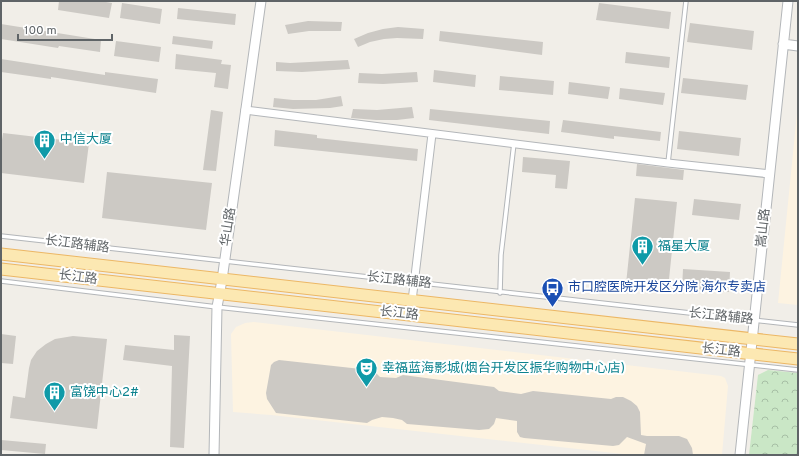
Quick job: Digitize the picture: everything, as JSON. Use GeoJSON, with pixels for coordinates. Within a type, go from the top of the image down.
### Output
{"type":"FeatureCollection","features":[{"type":"Feature","properties":{"kind":"main road","name":"长江路"},"geometry":{"type":"LineString","coordinates":[[1,254],[798,344]]}},
{"type":"Feature","properties":{"kind":"main road","name":"长江路"},"geometry":{"type":"LineString","coordinates":[[1,269],[750,359],[798,359]]}},
{"type":"Feature","properties":{"kind":"street","name":"华山路"},"geometry":{"type":"LineString","coordinates":[[214,455],[217,307],[261,1]]}},
{"type":"Feature","properties":{"kind":"street","name":"嵩山路"},"geometry":{"type":"LineString","coordinates":[[740,455],[788,1]]}},
{"type":"Feature","properties":{"kind":"street"},"geometry":{"type":"LineString","coordinates":[[783,44],[798,46]]}},
{"type":"Feature","properties":{"kind":"street"},"geometry":{"type":"LineString","coordinates":[[245,110],[668,163],[770,174]]}},
{"type":"Feature","properties":{"kind":"street"},"geometry":{"type":"LineString","coordinates":[[412,301],[432,134]]}},
{"type":"Feature","properties":{"kind":"lane"},"geometry":{"type":"LineString","coordinates":[[668,163],[686,1]]}},
{"type":"Feature","properties":{"kind":"lane"},"geometry":{"type":"LineString","coordinates":[[500,293],[501,254],[514,144]]}},
{"type":"Feature","properties":{"kind":"lane","name":"长江路辅路"},"geometry":{"type":"LineString","coordinates":[[1,236],[500,293],[798,325]]}},
{"type":"Feature","properties":{"kind":"lane"},"geometry":{"type":"LineString","coordinates":[[1,281],[217,307],[750,359],[798,370]]}},
{"type":"Feature","properties":{"kind":"path"},"geometry":{"type":"LineString","coordinates":[[797,455],[798,447]]}},
{"type":"Feature","properties":{"kind":"shaded area"},"geometry":{"type":"Polygon","coordinates":[[[798,103],[798,305],[778,303],[798,103]]]}},
{"type":"Feature","properties":{"kind":"shaded area"},"geometry":{"type":"Polygon","coordinates":[[[254,322],[721,376],[725,378],[728,386],[722,455],[623,455],[233,412],[231,334],[236,327],[245,323],[254,322]]]}},
{"type":"Feature","properties":{"kind":"green space"},"geometry":{"type":"Polygon","coordinates":[[[768,370],[798,373],[798,455],[749,455],[758,375],[768,370]]]}},
{"type":"Feature","properties":{"kind":"building"},"geometry":{"type":"Polygon","coordinates":[[[59,1],[100,1],[112,3],[109,18],[58,10],[59,1]]]}},
{"type":"Feature","properties":{"kind":"building"},"geometry":{"type":"Polygon","coordinates":[[[122,3],[162,9],[160,24],[120,18],[122,3]]]}},
{"type":"Feature","properties":{"kind":"building"},"geometry":{"type":"Polygon","coordinates":[[[599,3],[671,12],[669,29],[596,20],[599,3]]]}},
{"type":"Feature","properties":{"kind":"building"},"geometry":{"type":"Polygon","coordinates":[[[178,8],[236,14],[235,25],[177,19],[178,8]]]}},
{"type":"Feature","properties":{"kind":"building"},"geometry":{"type":"Polygon","coordinates":[[[308,21],[342,22],[341,31],[309,31],[288,34],[285,25],[308,21]]]}},
{"type":"Feature","properties":{"kind":"building"},"geometry":{"type":"Polygon","coordinates":[[[690,23],[754,31],[752,50],[687,42],[690,23]]]}},
{"type":"Feature","properties":{"kind":"building"},"geometry":{"type":"Polygon","coordinates":[[[1,24],[101,40],[100,52],[59,46],[58,48],[1,39],[1,24]]]}},
{"type":"Feature","properties":{"kind":"building"},"geometry":{"type":"Polygon","coordinates":[[[398,27],[424,29],[423,39],[384,39],[370,42],[358,47],[354,39],[368,33],[398,27]]]}},
{"type":"Feature","properties":{"kind":"building"},"geometry":{"type":"Polygon","coordinates":[[[440,31],[543,42],[542,55],[439,41],[440,31]]]}},
{"type":"Feature","properties":{"kind":"building"},"geometry":{"type":"Polygon","coordinates":[[[173,36],[213,41],[212,49],[172,44],[173,36]]]}},
{"type":"Feature","properties":{"kind":"building"},"geometry":{"type":"Polygon","coordinates":[[[116,41],[161,47],[159,62],[114,56],[116,41]]]}},
{"type":"Feature","properties":{"kind":"building"},"geometry":{"type":"Polygon","coordinates":[[[626,52],[670,57],[669,68],[625,63],[626,52]]]}},
{"type":"Feature","properties":{"kind":"building"},"geometry":{"type":"Polygon","coordinates":[[[176,54],[222,60],[221,64],[231,65],[228,89],[214,87],[216,73],[175,69],[176,54]]]}},
{"type":"Feature","properties":{"kind":"building"},"geometry":{"type":"Polygon","coordinates":[[[1,59],[105,75],[105,72],[158,79],[156,93],[51,77],[51,79],[1,72],[1,59]]]}},
{"type":"Feature","properties":{"kind":"building"},"geometry":{"type":"Polygon","coordinates":[[[348,60],[350,69],[302,72],[276,71],[276,62],[290,63],[348,60]]]}},
{"type":"Feature","properties":{"kind":"building"},"geometry":{"type":"Polygon","coordinates":[[[434,70],[476,75],[475,87],[433,82],[434,70]]]}},
{"type":"Feature","properties":{"kind":"building"},"geometry":{"type":"Polygon","coordinates":[[[417,72],[418,82],[383,84],[358,83],[359,73],[382,74],[417,72]]]}},
{"type":"Feature","properties":{"kind":"building"},"geometry":{"type":"Polygon","coordinates":[[[500,76],[554,81],[553,95],[499,90],[500,76]]]}},
{"type":"Feature","properties":{"kind":"building"},"geometry":{"type":"Polygon","coordinates":[[[683,78],[748,85],[746,100],[681,93],[683,78]]]}},
{"type":"Feature","properties":{"kind":"building"},"geometry":{"type":"Polygon","coordinates":[[[569,82],[610,87],[608,99],[568,94],[569,82]]]}},
{"type":"Feature","properties":{"kind":"building"},"geometry":{"type":"Polygon","coordinates":[[[620,88],[665,93],[663,105],[619,99],[620,88]]]}},
{"type":"Feature","properties":{"kind":"building"},"geometry":{"type":"Polygon","coordinates":[[[341,96],[343,106],[330,108],[293,109],[273,107],[274,98],[316,100],[341,96]]]}},
{"type":"Feature","properties":{"kind":"building"},"geometry":{"type":"Polygon","coordinates":[[[412,107],[414,118],[376,120],[351,118],[353,109],[377,110],[412,107]]]}},
{"type":"Feature","properties":{"kind":"building"},"geometry":{"type":"Polygon","coordinates":[[[430,109],[550,121],[549,134],[429,120],[430,109]]]}},
{"type":"Feature","properties":{"kind":"building"},"geometry":{"type":"Polygon","coordinates":[[[211,110],[223,112],[216,171],[203,170],[211,110]]]}},
{"type":"Feature","properties":{"kind":"building"},"geometry":{"type":"Polygon","coordinates":[[[563,120],[661,132],[660,141],[614,136],[614,139],[561,132],[563,120]]]}},
{"type":"Feature","properties":{"kind":"building"},"geometry":{"type":"Polygon","coordinates":[[[275,130],[317,135],[317,138],[418,149],[417,161],[274,146],[275,130]]]}},
{"type":"Feature","properties":{"kind":"building"},"geometry":{"type":"Polygon","coordinates":[[[679,131],[741,138],[739,156],[677,149],[679,131]]]}},
{"type":"Feature","properties":{"kind":"building","name":"中信大厦"},"geometry":{"type":"Polygon","coordinates":[[[3,133],[89,143],[84,183],[1,173],[1,147],[3,133]]]}},
{"type":"Feature","properties":{"kind":"building"},"geometry":{"type":"Polygon","coordinates":[[[523,157],[570,161],[567,189],[555,188],[556,175],[522,172],[523,157]]]}},
{"type":"Feature","properties":{"kind":"building"},"geometry":{"type":"Polygon","coordinates":[[[637,164],[684,170],[683,180],[636,176],[637,164]]]}},
{"type":"Feature","properties":{"kind":"building"},"geometry":{"type":"Polygon","coordinates":[[[107,172],[212,183],[206,230],[102,218],[107,172]]]}},
{"type":"Feature","properties":{"kind":"building"},"geometry":{"type":"Polygon","coordinates":[[[635,198],[677,202],[668,289],[626,284],[635,198]]]}},
{"type":"Feature","properties":{"kind":"building"},"geometry":{"type":"Polygon","coordinates":[[[694,199],[741,204],[739,220],[692,215],[694,199]]]}},
{"type":"Feature","properties":{"kind":"building"},"geometry":{"type":"Polygon","coordinates":[[[683,269],[730,272],[729,292],[682,289],[683,269]]]}},
{"type":"Feature","properties":{"kind":"building"},"geometry":{"type":"Polygon","coordinates":[[[1,334],[16,336],[13,364],[1,363],[1,334]]]}},
{"type":"Feature","properties":{"kind":"building"},"geometry":{"type":"Polygon","coordinates":[[[174,335],[190,336],[184,448],[170,447],[172,366],[123,360],[125,345],[174,350],[174,335]]]}},
{"type":"Feature","properties":{"kind":"building"},"geometry":{"type":"Polygon","coordinates":[[[73,336],[107,339],[97,429],[10,418],[13,396],[25,398],[31,360],[37,351],[55,339],[73,336]]]}},
{"type":"Feature","properties":{"kind":"building"},"geometry":{"type":"Polygon","coordinates":[[[279,360],[370,370],[380,377],[396,378],[403,375],[494,387],[499,391],[521,394],[533,391],[611,399],[623,397],[637,406],[640,412],[641,435],[679,436],[687,439],[692,448],[693,455],[644,455],[646,444],[627,437],[619,445],[613,446],[524,438],[520,437],[517,432],[517,421],[496,418],[494,424],[489,429],[479,430],[407,424],[402,420],[382,417],[367,423],[276,413],[267,399],[266,393],[271,365],[279,360]]]}},
{"type":"Feature","properties":{"kind":"building"},"geometry":{"type":"Polygon","coordinates":[[[1,440],[46,444],[45,454],[1,450],[1,440]]]}},
{"type":"Feature","properties":{"kind":"place","name":"中信大厦"},"geometry":{"type":"Point","coordinates":[44,160]}},
{"type":"Feature","properties":{"kind":"place","name":"福星大厦"},"geometry":{"type":"Point","coordinates":[643,266]}},
{"type":"Feature","properties":{"kind":"place","name":"市口腔医院开发区分院 海尔专卖店"},"geometry":{"type":"Point","coordinates":[553,308]}},
{"type":"Feature","properties":{"kind":"place","name":"幸福蓝海影城(烟台开发区振华购物中心店)"},"geometry":{"type":"Point","coordinates":[367,388]}},
{"type":"Feature","properties":{"kind":"place","name":"富饶中心2#"},"geometry":{"type":"Point","coordinates":[55,412]}}]}
